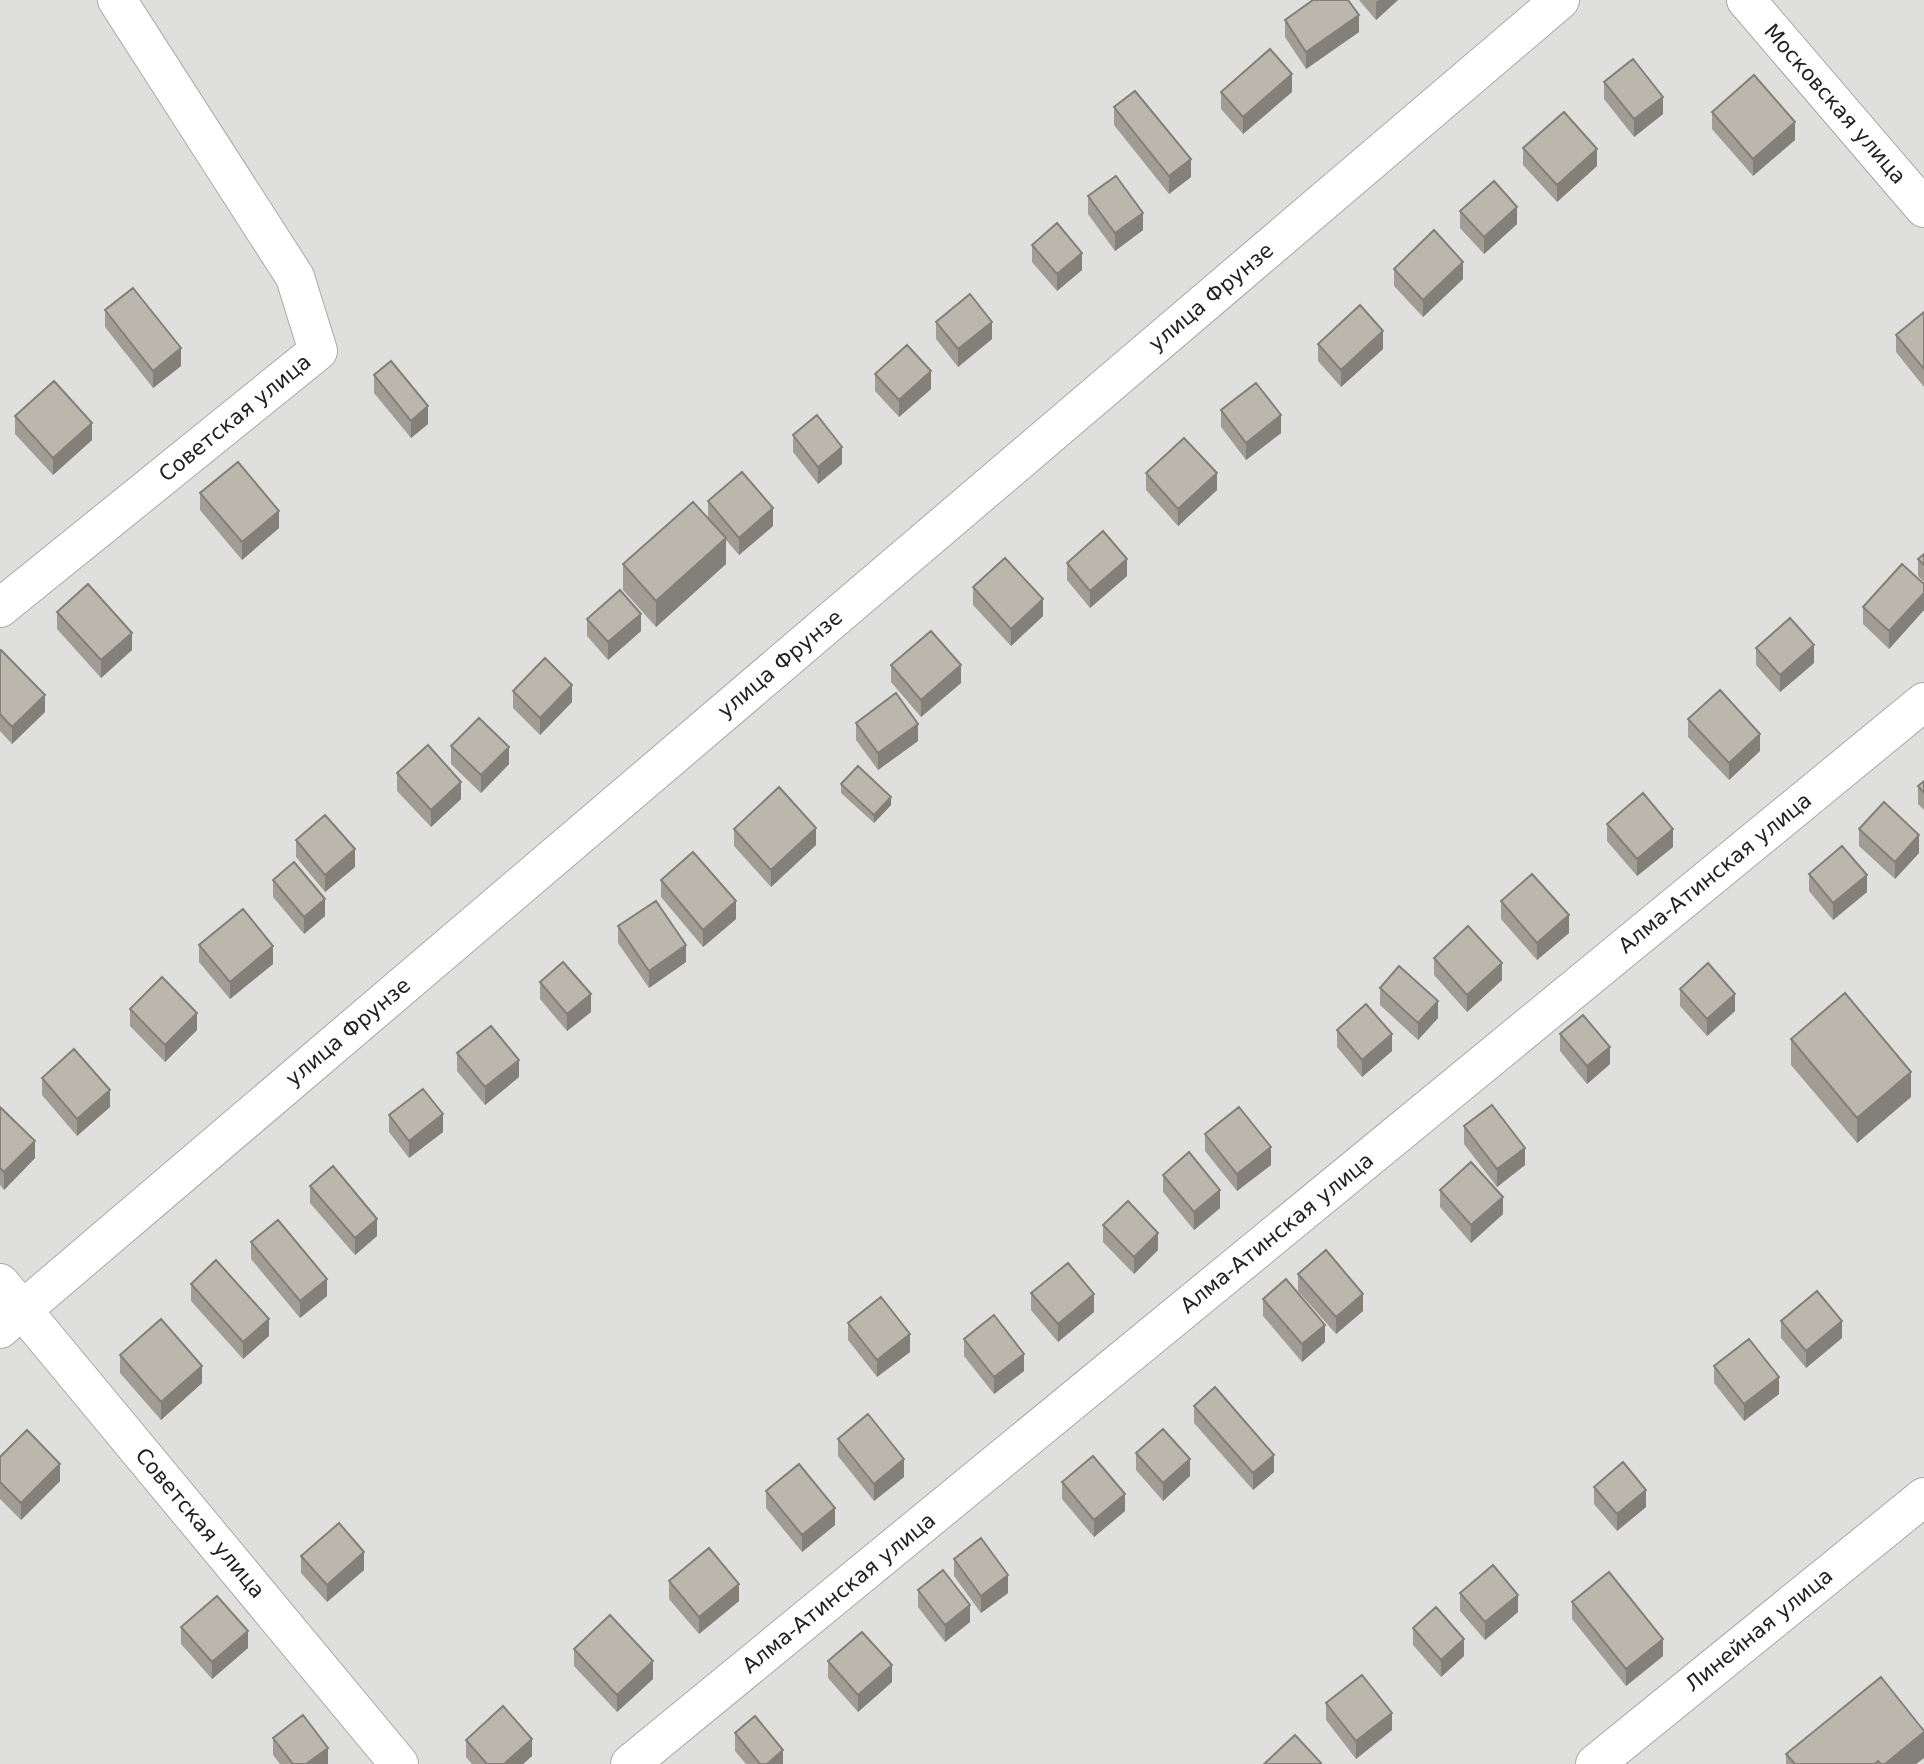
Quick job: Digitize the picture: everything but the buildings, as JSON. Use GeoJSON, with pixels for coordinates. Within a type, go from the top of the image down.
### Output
{"type":"FeatureCollection","features":[{"type":"Feature","properties":{"kind":"street","name":"Советская улица"},"geometry":{"type":"LineString","coordinates":[[0,608],[318,351],[295,277],[117,0]]}},
{"type":"Feature","properties":{"kind":"street","name":"улица Фрунзе"},"geometry":{"type":"LineString","coordinates":[[8,1307],[1560,0]]}},
{"type":"Feature","properties":{"kind":"street","name":"Московская улица"},"geometry":{"type":"LineString","coordinates":[[1746,0],[1924,208]]}},
{"type":"Feature","properties":{"kind":"street","name":"Алма-Атинская улица"},"geometry":{"type":"LineString","coordinates":[[630,1764],[1924,702]]}},
{"type":"Feature","properties":{"kind":"street","name":"Советская улица"},"geometry":{"type":"LineString","coordinates":[[8,1307],[399,1764]]}},
{"type":"Feature","properties":{"kind":"street","name":"Линейная улица"},"geometry":{"type":"LineString","coordinates":[[1595,1764],[1924,1497]]}},
{"type":"Feature","properties":{"kind":"shaded area"},"geometry":{"type":"Polygon","coordinates":[[[0,0],[1924,0],[1924,1764],[0,1764],[0,0]]]}}]}
